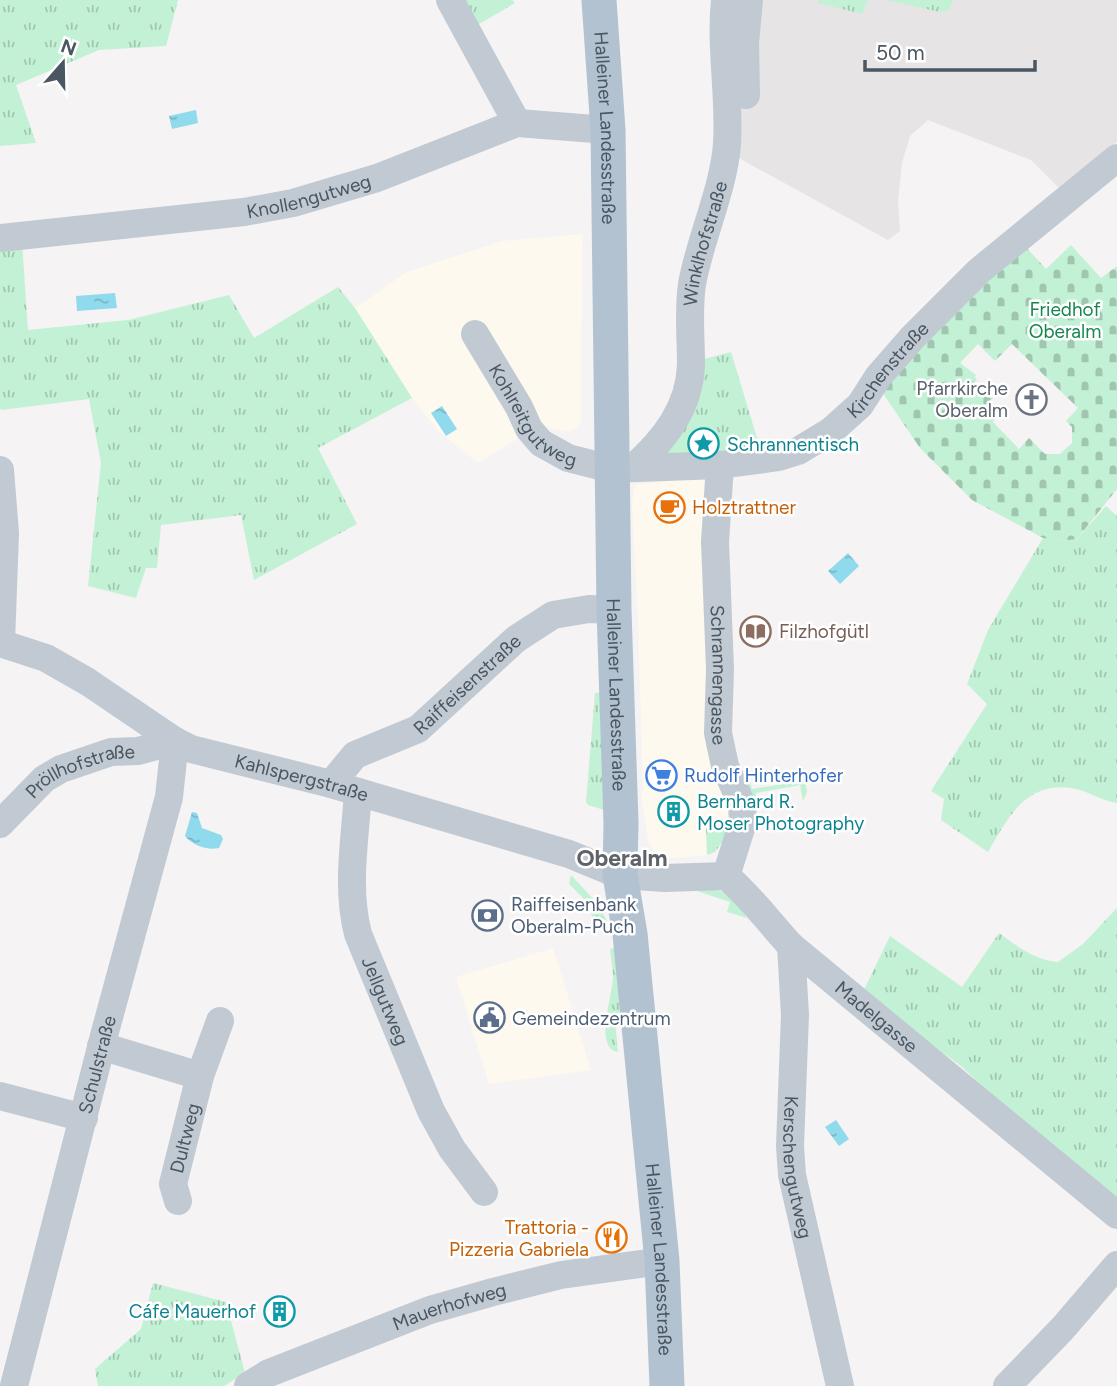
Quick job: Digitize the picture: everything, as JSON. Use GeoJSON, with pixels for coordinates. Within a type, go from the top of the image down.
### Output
{"type":"FeatureCollection","features":[{"type":"Feature","properties":{"kind":"main road","name":"Halleiner Landesstraße"},"geometry":{"type":"LineString","coordinates":[[599,0],[608,130],[612,357],[622,468],[614,610],[620,875],[630,934],[662,1261],[667,1386]]}},
{"type":"Feature","properties":{"kind":"street"},"geometry":{"type":"LineString","coordinates":[[450,0],[517,123]]}},
{"type":"Feature","properties":{"kind":"street","name":"Winklhofstraße"},"geometry":{"type":"LineString","coordinates":[[622,468],[653,450],[674,424],[687,393],[691,367],[692,286],[727,147],[725,0]]}},
{"type":"Feature","properties":{"kind":"street"},"geometry":{"type":"LineString","coordinates":[[727,147],[741,134],[746,119],[745,43],[749,0]]}},
{"type":"Feature","properties":{"kind":"street","name":"Knollengutweg"},"geometry":{"type":"LineString","coordinates":[[0,238],[244,212],[293,203],[377,178],[517,123],[608,130]]}},
{"type":"Feature","properties":{"kind":"street","name":"Kirchenstraße"},"geometry":{"type":"LineString","coordinates":[[622,468],[720,465],[779,457],[798,451],[831,431],[860,405],[878,377],[912,338],[979,271],[1117,158]]}},
{"type":"Feature","properties":{"kind":"street","name":"Kohlreitgutweg"},"geometry":{"type":"LineString","coordinates":[[475,334],[529,429],[541,443],[568,458],[622,468]]}},
{"type":"Feature","properties":{"kind":"street","name":"Schrannengasse"},"geometry":{"type":"LineString","coordinates":[[720,465],[715,542],[720,656],[718,733],[725,766],[742,805],[743,822],[726,876]]}},
{"type":"Feature","properties":{"kind":"street"},"geometry":{"type":"LineString","coordinates":[[0,470],[5,533],[0,643]]}},
{"type":"Feature","properties":{"kind":"street","name":"Raiffeisenstraße"},"geometry":{"type":"LineString","coordinates":[[331,784],[355,755],[418,729],[516,639],[553,615],[589,609],[614,610]]}},
{"type":"Feature","properties":{"kind":"street","name":"Kahlspergstraße"},"geometry":{"type":"LineString","coordinates":[[0,643],[46,658],[191,749],[331,784],[569,854],[620,875]]}},
{"type":"Feature","properties":{"kind":"street","name":"Pröllhofstraße"},"geometry":{"type":"LineString","coordinates":[[0,824],[44,779],[61,769],[111,752],[138,751],[175,741]]}},
{"type":"Feature","properties":{"kind":"street","name":"Schulstraße"},"geometry":{"type":"LineString","coordinates":[[14,1386],[101,1046],[169,797],[175,741]]}},
{"type":"Feature","properties":{"kind":"street","name":"Jellgutweg"},"geometry":{"type":"LineString","coordinates":[[358,792],[351,889],[352,910],[358,934],[431,1111],[452,1149],[484,1192]]}},
{"type":"Feature","properties":{"kind":"street"},"geometry":{"type":"LineString","coordinates":[[620,875],[665,878],[726,876]]}},
{"type":"Feature","properties":{"kind":"street","name":"Madelgasse"},"geometry":{"type":"LineString","coordinates":[[726,876],[746,893],[791,946],[1117,1215]]}},
{"type":"Feature","properties":{"kind":"street","name":"Kerschengutweg"},"geometry":{"type":"LineString","coordinates":[[791,946],[795,1015],[790,1146],[792,1175],[840,1386]]}},
{"type":"Feature","properties":{"kind":"street","name":"Dultweg"},"geometry":{"type":"LineString","coordinates":[[178,1201],[173,1184],[200,1076],[220,1021]]}},
{"type":"Feature","properties":{"kind":"street"},"geometry":{"type":"LineString","coordinates":[[101,1046],[200,1076]]}},
{"type":"Feature","properties":{"kind":"street"},"geometry":{"type":"LineString","coordinates":[[0,1096],[84,1118]]}},
{"type":"Feature","properties":{"kind":"street","name":"Mauerhofweg"},"geometry":{"type":"LineString","coordinates":[[248,1386],[269,1373],[430,1310],[561,1275],[662,1261]]}},
{"type":"Feature","properties":{"kind":"street"},"geometry":{"type":"LineString","coordinates":[[1007,1386],[1063,1328],[1117,1265]]}},
{"type":"Feature","properties":{"kind":"shaded area"},"geometry":{"type":"Polygon","coordinates":[[[736,0],[1117,0],[1117,142],[1060,189],[1031,160],[928,120],[910,136],[902,163],[898,201],[900,231],[888,240],[735,156],[736,0]]]}},
{"type":"Feature","properties":{"kind":"shaded area"},"geometry":{"type":"Polygon","coordinates":[[[582,234],[581,420],[578,428],[569,432],[537,422],[527,433],[478,463],[438,431],[412,398],[355,308],[407,272],[502,241],[582,234]]]}},
{"type":"Feature","properties":{"kind":"shaded area"},"geometry":{"type":"Polygon","coordinates":[[[703,476],[708,479],[734,826],[706,828],[707,855],[662,859],[653,851],[648,839],[641,795],[638,617],[632,502],[635,485],[703,476]]]}},
{"type":"Feature","properties":{"kind":"shaded area","name":"Gemeindezentrum"},"geometry":{"type":"Polygon","coordinates":[[[553,948],[591,1070],[489,1084],[456,977],[553,948]]]}},
{"type":"Feature","properties":{"kind":"green space"},"geometry":{"type":"Polygon","coordinates":[[[0,0],[178,0],[166,46],[99,50],[16,85],[36,143],[0,146],[0,0]]]}},
{"type":"Feature","properties":{"kind":"green space"},"geometry":{"type":"Polygon","coordinates":[[[465,0],[512,0],[515,3],[479,24],[465,0]]]}},
{"type":"Feature","properties":{"kind":"green space"},"geometry":{"type":"Polygon","coordinates":[[[818,0],[868,0],[862,14],[818,3],[818,0]]]}},
{"type":"Feature","properties":{"kind":"green space"},"geometry":{"type":"Polygon","coordinates":[[[885,0],[953,0],[949,10],[940,12],[885,0]]]}},
{"type":"Feature","properties":{"kind":"green space"},"geometry":{"type":"Polygon","coordinates":[[[22,242],[28,330],[128,320],[229,295],[254,338],[338,287],[355,308],[412,398],[318,448],[357,524],[254,580],[241,515],[161,525],[157,568],[146,568],[136,598],[88,586],[101,463],[89,399],[0,408],[0,244],[22,242]]]}},
{"type":"Feature","properties":{"kind":"green space","name":"Friedhof Oberalm"},"geometry":{"type":"Polygon","coordinates":[[[1023,244],[1046,269],[1071,245],[1101,278],[1117,266],[1117,489],[1077,539],[1061,541],[1043,538],[972,500],[920,448],[880,389],[1023,244]],[[978,344],[960,363],[976,375],[977,380],[971,385],[985,396],[993,398],[991,401],[1002,412],[993,422],[1019,449],[1029,438],[1045,454],[1060,454],[1072,443],[1072,427],[1066,421],[1078,408],[1012,344],[995,361],[978,344]]]}},
{"type":"Feature","properties":{"kind":"green space"},"geometry":{"type":"Polygon","coordinates":[[[731,352],[761,451],[668,459],[663,447],[700,360],[731,352]]]}},
{"type":"Feature","properties":{"kind":"green space"},"geometry":{"type":"Polygon","coordinates":[[[1106,506],[1117,516],[1117,803],[1071,788],[1041,791],[1020,805],[1011,815],[988,852],[941,820],[944,799],[931,791],[987,704],[967,684],[988,630],[1043,538],[1061,541],[1077,539],[1106,506]]]}},
{"type":"Feature","properties":{"kind":"green space"},"geometry":{"type":"Polygon","coordinates":[[[606,692],[604,810],[586,802],[595,693],[606,692]]]}},
{"type":"Feature","properties":{"kind":"green space"},"geometry":{"type":"Polygon","coordinates":[[[801,764],[807,792],[803,801],[800,785],[756,793],[758,809],[745,778],[748,773],[752,789],[803,781],[801,764]]]}},
{"type":"Feature","properties":{"kind":"green space"},"geometry":{"type":"Polygon","coordinates":[[[734,826],[715,852],[707,855],[706,828],[734,826]]]}},
{"type":"Feature","properties":{"kind":"green space"},"geometry":{"type":"Polygon","coordinates":[[[571,875],[597,903],[607,921],[592,917],[589,904],[569,884],[571,875]]]}},
{"type":"Feature","properties":{"kind":"green space"},"geometry":{"type":"Polygon","coordinates":[[[714,888],[733,897],[747,918],[727,912],[730,902],[694,890],[714,888]]]}},
{"type":"Feature","properties":{"kind":"green space"},"geometry":{"type":"Polygon","coordinates":[[[1117,908],[1117,1202],[1019,1121],[961,1066],[862,994],[890,936],[962,987],[999,933],[1034,956],[1058,962],[1083,944],[1117,908]]]}},
{"type":"Feature","properties":{"kind":"green space"},"geometry":{"type":"Polygon","coordinates":[[[616,947],[627,1009],[615,1022],[618,1052],[611,1048],[605,1031],[613,977],[610,949],[616,947]]]}},
{"type":"Feature","properties":{"kind":"green space"},"geometry":{"type":"Polygon","coordinates":[[[153,1283],[226,1302],[245,1373],[224,1386],[98,1386],[95,1369],[141,1329],[153,1283]]]}},
{"type":"Feature","properties":{"kind":"water"},"geometry":{"type":"Polygon","coordinates":[[[196,110],[198,123],[172,129],[169,116],[196,110]]]}},
{"type":"Feature","properties":{"kind":"water"},"geometry":{"type":"Polygon","coordinates":[[[115,293],[117,308],[77,311],[76,296],[115,293]]]}},
{"type":"Feature","properties":{"kind":"water"},"geometry":{"type":"Polygon","coordinates":[[[442,406],[457,429],[446,436],[431,413],[442,406]]]}},
{"type":"Feature","properties":{"kind":"water"},"geometry":{"type":"Polygon","coordinates":[[[848,553],[859,566],[840,584],[828,571],[848,553]]]}},
{"type":"Feature","properties":{"kind":"water"},"geometry":{"type":"Polygon","coordinates":[[[192,812],[197,813],[202,828],[221,835],[223,839],[219,848],[200,846],[185,836],[192,812]]]}},
{"type":"Feature","properties":{"kind":"water"},"geometry":{"type":"Polygon","coordinates":[[[836,1120],[849,1139],[839,1146],[825,1127],[836,1120]]]}},
{"type":"Feature","properties":{"kind":"place","name":"Pfarrkirche Oberalm"},"geometry":{"type":"Point","coordinates":[1031,399]}},
{"type":"Feature","properties":{"kind":"place","name":"Schrannentisch"},"geometry":{"type":"Point","coordinates":[704,444]}},
{"type":"Feature","properties":{"kind":"place","name":"Holztrattner"},"geometry":{"type":"Point","coordinates":[669,507]}},
{"type":"Feature","properties":{"kind":"place","name":"Filzhofgütl"},"geometry":{"type":"Point","coordinates":[756,631]}},
{"type":"Feature","properties":{"kind":"place","name":"Rudolf Hinterhofer"},"geometry":{"type":"Point","coordinates":[661,775]}},
{"type":"Feature","properties":{"kind":"place","name":"Bernhard R. Moser Photography"},"geometry":{"type":"Point","coordinates":[674,812]}},
{"type":"Feature","properties":{"kind":"place","name":"Raiffeisenbank Oberalm-Puch"},"geometry":{"type":"Point","coordinates":[488,915]}},
{"type":"Feature","properties":{"kind":"place","name":"Gemeindezentrum"},"geometry":{"type":"Point","coordinates":[489,1018]}},
{"type":"Feature","properties":{"kind":"place","name":"Trattoria - Pizzeria Gabriela"},"geometry":{"type":"Point","coordinates":[612,1238]}},
{"type":"Feature","properties":{"kind":"place","name":"Cáfe Mauerhof"},"geometry":{"type":"Point","coordinates":[279,1311]}},
{"type":"Feature","properties":{"kind":"district","name":"Oberalm"},"geometry":{"type":"Point","coordinates":[622,858]}}]}
